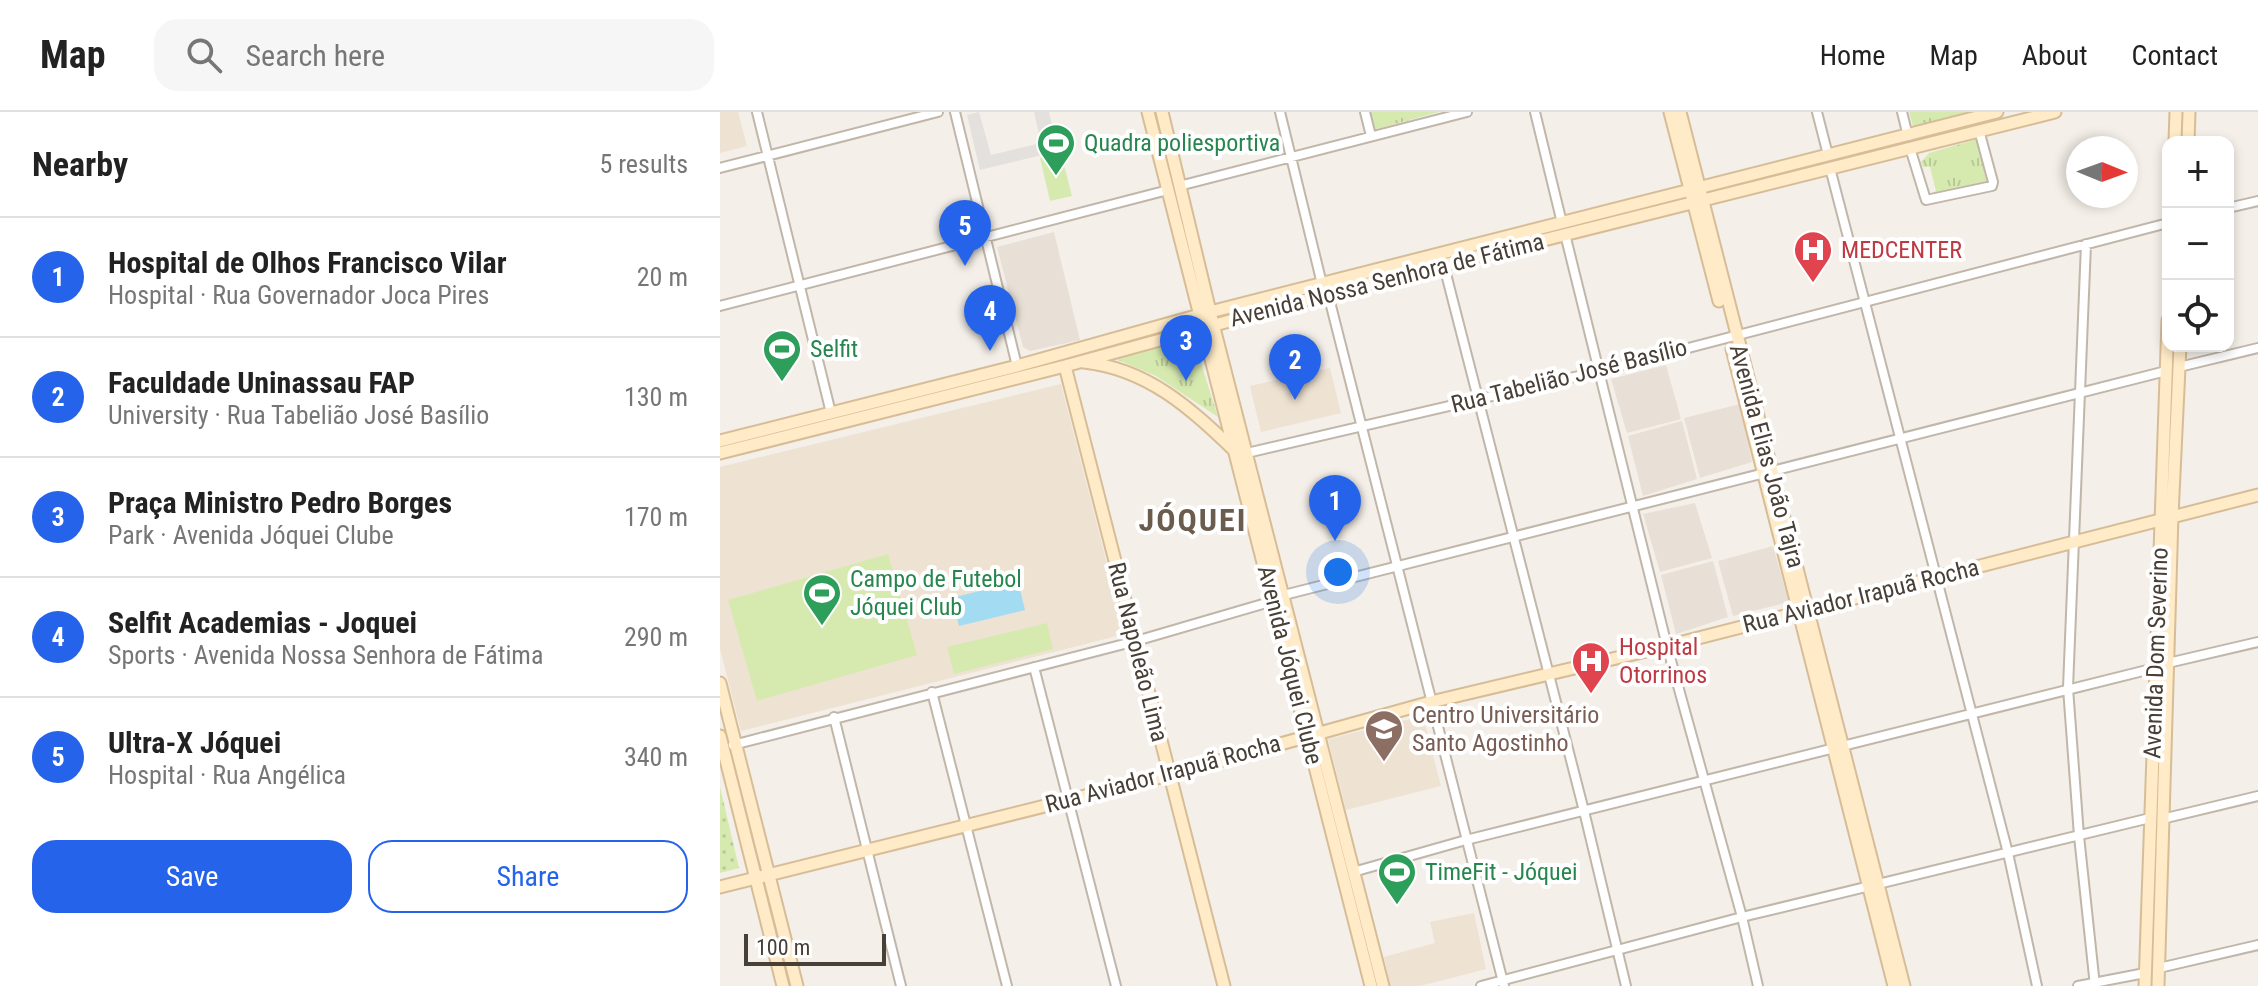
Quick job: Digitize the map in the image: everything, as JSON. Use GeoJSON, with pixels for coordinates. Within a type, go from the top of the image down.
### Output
{"type":"FeatureCollection","features":[{"type":"Feature","properties":{"kind":"main road","name":"Avenida Jóquei Clube"},"geometry":{"type":"LineString","coordinates":[[1148,112],[1174,188]]}},
{"type":"Feature","properties":{"kind":"main road","name":"Avenida Jóquei Clube"},"geometry":{"type":"LineString","coordinates":[[1162,112],[1174,188],[1206,320],[1383,986]]}},
{"type":"Feature","properties":{"kind":"main road","name":"Avenida Elias João Tajra"},"geometry":{"type":"LineString","coordinates":[[1670,112],[1695,189]]}},
{"type":"Feature","properties":{"kind":"main road","name":"Avenida Elias João Tajra"},"geometry":{"type":"LineString","coordinates":[[1680,112],[1698,202],[1803,611],[1844,745],[1894,986]]}},
{"type":"Feature","properties":{"kind":"main road","name":"Avenida Nossa Senhora de Fátima"},"geometry":{"type":"LineString","coordinates":[[720,441],[1563,229],[1698,202],[1830,168],[1980,114],[1997,112]]}},
{"type":"Feature","properties":{"kind":"main road","name":"Avenida Nossa Senhora de Fátima"},"geometry":{"type":"LineString","coordinates":[[1325,289],[1444,266],[1695,189],[1828,155],[1979,130],[2055,112]]}},
{"type":"Feature","properties":{"kind":"main road"},"geometry":{"type":"LineString","coordinates":[[2175,136],[2176,112]]}},
{"type":"Feature","properties":{"kind":"main road"},"geometry":{"type":"LineString","coordinates":[[2188,136],[2189,112]]}},
{"type":"Feature","properties":{"kind":"main road","name":"Avenida Nossa Senhora de Fátima"},"geometry":{"type":"LineString","coordinates":[[720,453],[1080,362],[1206,320]]}},
{"type":"Feature","properties":{"kind":"main road","name":"Avenida Elias João Tajra"},"geometry":{"type":"LineString","coordinates":[[1732,336],[1752,382],[1767,471]]}},
{"type":"Feature","properties":{"kind":"main road","name":"Avenida Dom Severino"},"geometry":{"type":"LineString","coordinates":[[2145,986],[2168,663],[2167,352]]}},
{"type":"Feature","properties":{"kind":"main road","name":"Avenida Dom Severino"},"geometry":{"type":"LineString","coordinates":[[2158,986],[2155,668],[2180,352]]}},
{"type":"Feature","properties":{"kind":"main road"},"geometry":{"type":"LineString","coordinates":[[1080,362],[1115,368],[1163,389],[1241,452]]}},
{"type":"Feature","properties":{"kind":"main road","name":"Rua Napoleão Lima"},"geometry":{"type":"LineString","coordinates":[[1065,366],[1224,986]]}},
{"type":"Feature","properties":{"kind":"main road","name":"Rua Aviador Irapuã Rocha"},"geometry":{"type":"LineString","coordinates":[[720,887],[1169,775],[1431,702],[1667,646],[2258,495]]}},
{"type":"Feature","properties":{"kind":"main road","name":"Avenida Elias João Tajra"},"geometry":{"type":"LineString","coordinates":[[1803,611],[1831,748],[1904,986]]}},
{"type":"Feature","properties":{"kind":"main road"},"geometry":{"type":"LineString","coordinates":[[720,683],[797,986]]}},
{"type":"Feature","properties":{"kind":"main road","name":"Avenida Jóquei Clube"},"geometry":{"type":"LineString","coordinates":[[1314,734],[1371,986]]}},
{"type":"Feature","properties":{"kind":"main road"},"geometry":{"type":"LineString","coordinates":[[722,742],[783,986]]}},
{"type":"Feature","properties":{"kind":"street"},"geometry":{"type":"LineString","coordinates":[[757,112],[831,413]]}},
{"type":"Feature","properties":{"kind":"street"},"geometry":{"type":"LineString","coordinates":[[720,168],[938,112]]}},
{"type":"Feature","properties":{"kind":"street"},"geometry":{"type":"LineString","coordinates":[[955,112],[1017,366]]}},
{"type":"Feature","properties":{"kind":"street"},"geometry":{"type":"LineString","coordinates":[[1280,112],[1503,983]]}},
{"type":"Feature","properties":{"kind":"street"},"geometry":{"type":"LineString","coordinates":[[1365,112],[1371,136]]}},
{"type":"Feature","properties":{"kind":"street"},"geometry":{"type":"LineString","coordinates":[[720,306],[1467,112]]}},
{"type":"Feature","properties":{"kind":"street"},"geometry":{"type":"LineString","coordinates":[[1535,112],[1667,646],[1758,986]]}},
{"type":"Feature","properties":{"kind":"street"},"geometry":{"type":"LineString","coordinates":[[1817,112],[1828,155]]}},
{"type":"Feature","properties":{"kind":"street"},"geometry":{"type":"LineString","coordinates":[[1902,112],[1926,200],[1992,186],[1979,130]]}},
{"type":"Feature","properties":{"kind":"street"},"geometry":{"type":"LineString","coordinates":[[1830,168],[2008,853],[2037,986]]}},
{"type":"Feature","properties":{"kind":"street"},"geometry":{"type":"LineString","coordinates":[[2234,207],[2258,201]]}},
{"type":"Feature","properties":{"kind":"street","name":"Rua Tabelião José Basílio"},"geometry":{"type":"LineString","coordinates":[[1241,452],[1600,371],[2162,225]]}},
{"type":"Feature","properties":{"kind":"street"},"geometry":{"type":"LineString","coordinates":[[2086,244],[2068,688],[2079,836],[2095,984]]}},
{"type":"Feature","properties":{"kind":"street"},"geometry":{"type":"LineString","coordinates":[[1444,266],[1626,986]]}},
{"type":"Feature","properties":{"kind":"street"},"geometry":{"type":"LineString","coordinates":[[2179,367],[2258,348]]}},
{"type":"Feature","properties":{"kind":"street"},"geometry":{"type":"LineString","coordinates":[[722,742],[736,744],[1136,641],[1278,598],[2166,371]]}},
{"type":"Feature","properties":{"kind":"street"},"geometry":{"type":"LineString","coordinates":[[2168,663],[2258,642]]}},
{"type":"Feature","properties":{"kind":"street"},"geometry":{"type":"LineString","coordinates":[[1034,667],[1116,986]]}},
{"type":"Feature","properties":{"kind":"street"},"geometry":{"type":"LineString","coordinates":[[1353,872],[1466,840],[2155,668]]}},
{"type":"Feature","properties":{"kind":"street"},"geometry":{"type":"LineString","coordinates":[[932,692],[1007,986]]}},
{"type":"Feature","properties":{"kind":"street"},"geometry":{"type":"LineString","coordinates":[[834,717],[901,986]]}},
{"type":"Feature","properties":{"kind":"street"},"geometry":{"type":"LineString","coordinates":[[1481,986],[1503,983],[1616,948],[1872,885],[2258,796]]}},
{"type":"Feature","properties":{"kind":"street"},"geometry":{"type":"LineString","coordinates":[[2159,968],[2258,945]]}},
{"type":"Feature","properties":{"kind":"street"},"geometry":{"type":"LineString","coordinates":[[2078,986],[2145,973]]}},
{"type":"Feature","properties":{"kind":"shaded area"},"geometry":{"type":"Polygon","coordinates":[[[720,112],[738,112],[747,146],[720,153],[720,112]]]}},
{"type":"Feature","properties":{"kind":"shaded area"},"geometry":{"type":"Polygon","coordinates":[[[979,112],[991,155],[1041,143],[1034,112],[1049,112],[1058,151],[980,170],[967,115],[979,112]]]}},
{"type":"Feature","properties":{"kind":"shaded area"},"geometry":{"type":"Polygon","coordinates":[[[1054,232],[1080,340],[1030,351],[1023,347],[997,247],[1054,232]]]}},
{"type":"Feature","properties":{"kind":"shaded area"},"geometry":{"type":"Polygon","coordinates":[[[1666,365],[1681,419],[1627,433],[1611,379],[1666,365]]]}},
{"type":"Feature","properties":{"kind":"shaded area"},"geometry":{"type":"Polygon","coordinates":[[[1330,368],[1341,413],[1261,432],[1250,386],[1330,368]]]}},
{"type":"Feature","properties":{"kind":"shaded area"},"geometry":{"type":"Polygon","coordinates":[[[1061,384],[1125,634],[741,731],[720,649],[720,467],[1061,384]]]}},
{"type":"Feature","properties":{"kind":"shaded area"},"geometry":{"type":"Polygon","coordinates":[[[1740,404],[1752,462],[1700,478],[1684,418],[1740,404]]]}},
{"type":"Feature","properties":{"kind":"shaded area"},"geometry":{"type":"Polygon","coordinates":[[[1682,421],[1697,479],[1643,496],[1628,436],[1682,421]]]}},
{"type":"Feature","properties":{"kind":"shaded area"},"geometry":{"type":"Polygon","coordinates":[[[1695,503],[1712,558],[1660,572],[1643,514],[1695,503]]]}},
{"type":"Feature","properties":{"kind":"shaded area"},"geometry":{"type":"Polygon","coordinates":[[[1773,546],[1789,602],[1733,616],[1718,561],[1773,546]]]}},
{"type":"Feature","properties":{"kind":"shaded area"},"geometry":{"type":"Polygon","coordinates":[[[1713,561],[1728,617],[1676,634],[1661,575],[1713,561]]]}},
{"type":"Feature","properties":{"kind":"shaded area","name":"Centro Universitário Santo Agostinho"},"geometry":{"type":"Polygon","coordinates":[[[1423,716],[1441,786],[1346,810],[1328,739],[1423,716]]]}},
{"type":"Feature","properties":{"kind":"shaded area"},"geometry":{"type":"Polygon","coordinates":[[[1474,913],[1486,969],[1420,986],[1390,986],[1384,957],[1435,943],[1430,922],[1474,913]]]}},
{"type":"Feature","properties":{"kind":"green space"},"geometry":{"type":"Polygon","coordinates":[[[1368,112],[1439,112],[1373,130],[1368,112]]]}},
{"type":"Feature","properties":{"kind":"green space"},"geometry":{"type":"Polygon","coordinates":[[[1909,112],[1973,112],[1974,113],[1914,130],[1909,112]]]}},
{"type":"Feature","properties":{"kind":"green space"},"geometry":{"type":"Polygon","coordinates":[[[1978,139],[1984,148],[1979,150],[1991,183],[1942,197],[1937,203],[1930,195],[1936,191],[1930,167],[1923,167],[1921,162],[1929,153],[1978,139]]]}},
{"type":"Feature","properties":{"kind":"green space","name":"Quadra poliesportiva"},"geometry":{"type":"Polygon","coordinates":[[[1061,153],[1072,196],[1050,201],[1040,158],[1061,153]]]}},
{"type":"Feature","properties":{"kind":"green space"},"geometry":{"type":"Polygon","coordinates":[[[1192,335],[1218,417],[1156,376],[1111,357],[1192,335]]]}},
{"type":"Feature","properties":{"kind":"green space","name":"Campo de Futebol Jóquei Club"},"geometry":{"type":"Polygon","coordinates":[[[888,554],[917,655],[757,701],[728,600],[888,554]]]}},
{"type":"Feature","properties":{"kind":"green space"},"geometry":{"type":"Polygon","coordinates":[[[1047,623],[1053,649],[954,674],[947,647],[1047,623]]]}},
{"type":"Feature","properties":{"kind":"green space"},"geometry":{"type":"Polygon","coordinates":[[[720,787],[739,868],[720,873],[720,787]]]}},
{"type":"Feature","properties":{"kind":"water"},"geometry":{"type":"Polygon","coordinates":[[[1018,581],[1025,610],[959,626],[952,598],[1018,581]]]}},
{"type":"Feature","properties":{"kind":"place","name":"Quadra poliesportiva"},"geometry":{"type":"Point","coordinates":[1056,177]}},
{"type":"Feature","properties":{"kind":"place","name":"Ultra-X Jóquei"},"geometry":{"type":"Point","coordinates":[965,266]}},
{"type":"Feature","properties":{"kind":"place","name":"MEDCENTER"},"geometry":{"type":"Point","coordinates":[1813,284]}},
{"type":"Feature","properties":{"kind":"place","name":"Selfit Academias - Joquei"},"geometry":{"type":"Point","coordinates":[990,351]}},
{"type":"Feature","properties":{"kind":"place","name":"Praça Ministro Pedro Borges"},"geometry":{"type":"Point","coordinates":[1186,381]}},
{"type":"Feature","properties":{"kind":"place","name":"Selfit"},"geometry":{"type":"Point","coordinates":[782,383]}},
{"type":"Feature","properties":{"kind":"place","name":"Faculdade Uninassau FAP"},"geometry":{"type":"Point","coordinates":[1295,400]}},
{"type":"Feature","properties":{"kind":"place","name":"Hospital de Olhos Francisco Vilar"},"geometry":{"type":"Point","coordinates":[1335,541]}},
{"type":"Feature","properties":{"kind":"place","name":"Campo de Futebol Jóquei Club"},"geometry":{"type":"Point","coordinates":[822,627]}},
{"type":"Feature","properties":{"kind":"place","name":"Hospital Otorrinos"},"geometry":{"type":"Point","coordinates":[1591,695]}},
{"type":"Feature","properties":{"kind":"place","name":"Centro Universitário Santo Agostinho"},"geometry":{"type":"Point","coordinates":[1384,763]}},
{"type":"Feature","properties":{"kind":"place","name":"TimeFit - Jóquei"},"geometry":{"type":"Point","coordinates":[1397,906]}},
{"type":"Feature","properties":{"kind":"district","name":"JÓQUEI"},"geometry":{"type":"Point","coordinates":[1193,520]}}]}
